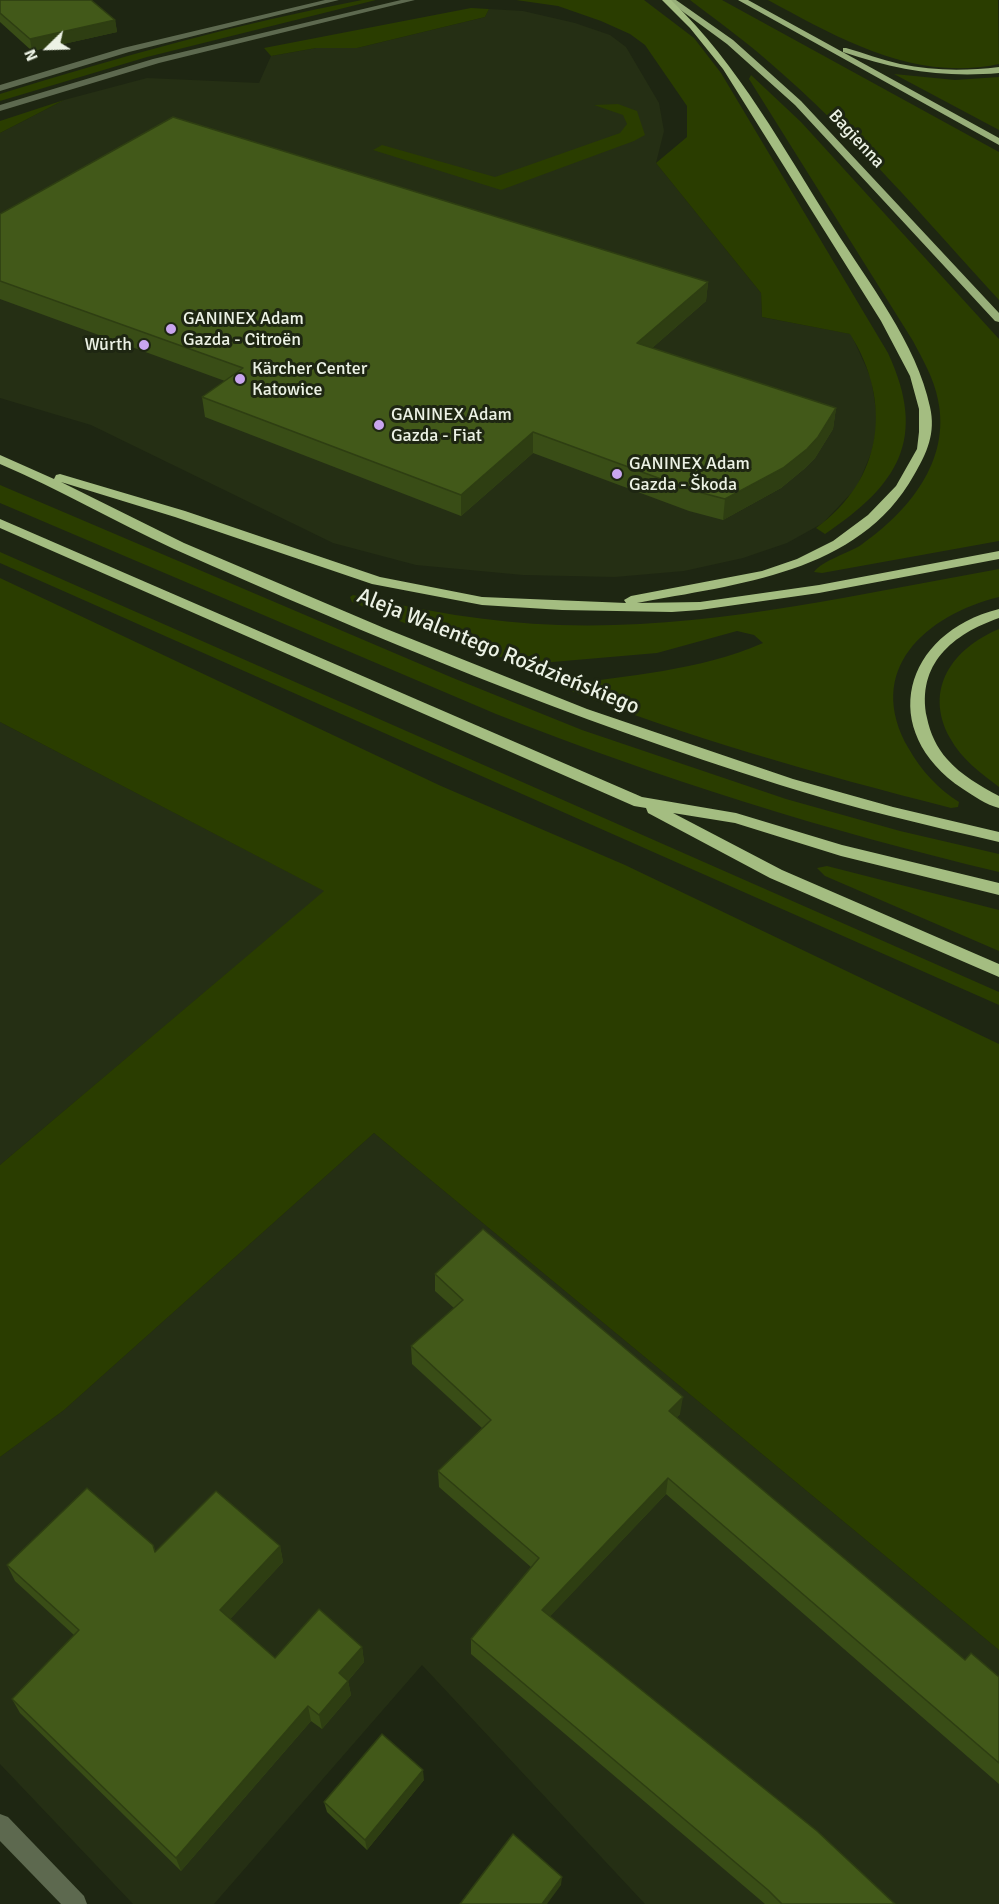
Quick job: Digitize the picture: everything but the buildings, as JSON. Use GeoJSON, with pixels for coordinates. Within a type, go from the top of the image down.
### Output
{"type":"FeatureCollection","features":[{"type":"Feature","properties":{"kind":"highway"},"geometry":{"type":"LineString","coordinates":[[600,606],[765,575],[802,562],[838,544],[873,518],[901,488],[923,449],[925,432],[925,409],[916,376],[887,321],[727,68],[693,26],[666,0]]}},
{"type":"Feature","properties":{"kind":"highway"},"geometry":{"type":"LineString","coordinates":[[6,461],[180,514],[377,580],[482,601],[672,608],[700,606],[819,589],[999,555]]}},
{"type":"Feature","properties":{"kind":"highway","name":"Aleja Walentego Roździeńskiego"},"geometry":{"type":"LineString","coordinates":[[6,461],[176,544],[536,694],[722,762],[828,793],[999,837]]}},
{"type":"Feature","properties":{"kind":"highway"},"geometry":{"type":"LineString","coordinates":[[0,523],[639,802],[776,874],[999,971]]}},
{"type":"Feature","properties":{"kind":"highway"},"geometry":{"type":"LineString","coordinates":[[999,613],[971,622],[935,648],[922,670],[917,706],[923,732],[934,754],[956,777],[999,803]]}},
{"type":"Feature","properties":{"kind":"highway"},"geometry":{"type":"LineString","coordinates":[[639,802],[736,818],[841,850],[999,889]]}},
{"type":"Feature","properties":{"kind":"main road","name":"Bagienna"},"geometry":{"type":"LineString","coordinates":[[671,0],[730,42],[785,90],[834,138],[999,319]]}},
{"type":"Feature","properties":{"kind":"main road"},"geometry":{"type":"LineString","coordinates":[[742,0],[999,142]]}},
{"type":"Feature","properties":{"kind":"main road"},"geometry":{"type":"LineString","coordinates":[[814,39],[892,66],[967,74],[999,70]]}},
{"type":"Feature","properties":{"kind":"street"},"geometry":{"type":"LineString","coordinates":[[0,88],[148,44],[335,0]]}},
{"type":"Feature","properties":{"kind":"street"},"geometry":{"type":"LineString","coordinates":[[0,108],[166,58],[411,0]]}},
{"type":"Feature","properties":{"kind":"street"},"geometry":{"type":"LineString","coordinates":[[0,1825],[76,1904]]}},
{"type":"Feature","properties":{"kind":"shaded area"},"geometry":{"type":"Polygon","coordinates":[[[489,9],[523,11],[575,23],[610,35],[626,47],[659,103],[664,131],[656,163],[761,293],[762,317],[851,334],[871,378],[877,416],[876,433],[872,451],[857,487],[823,523],[787,543],[743,558],[684,571],[615,577],[523,575],[416,565],[333,543],[91,425],[0,398],[0,133],[64,100],[147,78],[259,83],[271,56],[316,48],[357,48],[485,17],[489,9]]]}},
{"type":"Feature","properties":{"kind":"shaded area"},"geometry":{"type":"Polygon","coordinates":[[[0,722],[325,891],[0,1165],[0,722]]]}},
{"type":"Feature","properties":{"kind":"shaded area"},"geometry":{"type":"Polygon","coordinates":[[[374,1133],[999,1650],[999,1904],[645,1904],[422,1665],[214,1904],[133,1904],[0,1764],[0,1457],[64,1410],[374,1133]]]}},
{"type":"Feature","properties":{"kind":"green space"},"geometry":{"type":"Polygon","coordinates":[[[362,0],[376,0],[147,57],[0,101],[0,94],[135,54],[271,19],[362,0]]]}},
{"type":"Feature","properties":{"kind":"green space"},"geometry":{"type":"Polygon","coordinates":[[[516,0],[644,0],[694,38],[721,73],[888,353],[900,383],[905,411],[905,435],[899,457],[888,478],[871,497],[825,534],[816,528],[838,509],[856,487],[868,463],[874,438],[876,413],[872,386],[864,360],[850,334],[762,317],[761,293],[656,163],[687,137],[687,106],[645,45],[630,34],[601,21],[558,6],[516,0]]]}},
{"type":"Feature","properties":{"kind":"green space"},"geometry":{"type":"Polygon","coordinates":[[[690,0],[722,0],[999,152],[999,300],[830,118],[759,54],[690,0]]]}},
{"type":"Feature","properties":{"kind":"green space"},"geometry":{"type":"Polygon","coordinates":[[[768,0],[998,0],[999,64],[968,68],[937,67],[908,62],[850,42],[768,0]]]}},
{"type":"Feature","properties":{"kind":"green space"},"geometry":{"type":"Polygon","coordinates":[[[471,8],[489,9],[485,17],[357,48],[316,48],[271,56],[264,48],[471,8]]]}},
{"type":"Feature","properties":{"kind":"green space"},"geometry":{"type":"Polygon","coordinates":[[[894,74],[955,80],[999,77],[999,130],[894,74]]]}},
{"type":"Feature","properties":{"kind":"green space"},"geometry":{"type":"Polygon","coordinates":[[[751,75],[801,122],[999,339],[999,541],[822,573],[814,572],[829,561],[861,545],[878,532],[895,517],[922,483],[932,464],[938,444],[940,422],[938,400],[931,377],[913,341],[749,79],[751,75]]]}},
{"type":"Feature","properties":{"kind":"green space"},"geometry":{"type":"Polygon","coordinates":[[[64,100],[0,133],[0,121],[64,100]]]}},
{"type":"Feature","properties":{"kind":"green space"},"geometry":{"type":"Polygon","coordinates":[[[618,104],[637,111],[645,135],[501,190],[373,150],[382,145],[495,177],[620,133],[627,124],[623,115],[594,105],[618,104]]]}},
{"type":"Feature","properties":{"kind":"green space"},"geometry":{"type":"Polygon","coordinates":[[[0,485],[453,678],[582,730],[786,799],[900,831],[999,854],[999,872],[871,839],[745,802],[682,782],[496,714],[0,503],[0,485]]]}},
{"type":"Feature","properties":{"kind":"green space"},"geometry":{"type":"Polygon","coordinates":[[[0,552],[999,992],[999,1005],[0,563],[0,552]]]}},
{"type":"Feature","properties":{"kind":"green space"},"geometry":{"type":"Polygon","coordinates":[[[999,569],[999,597],[972,605],[926,632],[909,650],[898,671],[893,694],[897,721],[909,749],[937,785],[959,802],[958,807],[951,808],[802,768],[704,738],[559,686],[663,671],[714,660],[763,643],[754,635],[737,631],[657,653],[529,664],[457,644],[352,602],[350,597],[353,595],[430,611],[507,622],[615,625],[670,622],[780,609],[999,569]]]}},
{"type":"Feature","properties":{"kind":"green space"},"geometry":{"type":"Polygon","coordinates":[[[0,578],[441,786],[625,865],[999,1044],[999,1650],[374,1133],[64,1410],[0,1457],[0,1165],[324,891],[0,722],[0,578]]]}},
{"type":"Feature","properties":{"kind":"green space"},"geometry":{"type":"Polygon","coordinates":[[[999,629],[999,787],[972,765],[955,746],[942,720],[940,703],[947,672],[956,659],[968,647],[999,629]]]}},
{"type":"Feature","properties":{"kind":"green space"},"geometry":{"type":"Polygon","coordinates":[[[827,866],[999,910],[999,951],[825,876],[817,868],[827,866]]]}},
{"type":"Feature","properties":{"kind":"place","name":"GANINEX Adam Gazda - Citroën"},"geometry":{"type":"Point","coordinates":[171,329]}},
{"type":"Feature","properties":{"kind":"place","name":"Würth"},"geometry":{"type":"Point","coordinates":[144,345]}},
{"type":"Feature","properties":{"kind":"place","name":"Kärcher Center Katowice"},"geometry":{"type":"Point","coordinates":[240,379]}},
{"type":"Feature","properties":{"kind":"place","name":"GANINEX Adam Gazda - Fiat"},"geometry":{"type":"Point","coordinates":[379,425]}},
{"type":"Feature","properties":{"kind":"place","name":"GANINEX Adam Gazda - Škoda"},"geometry":{"type":"Point","coordinates":[617,474]}}]}
